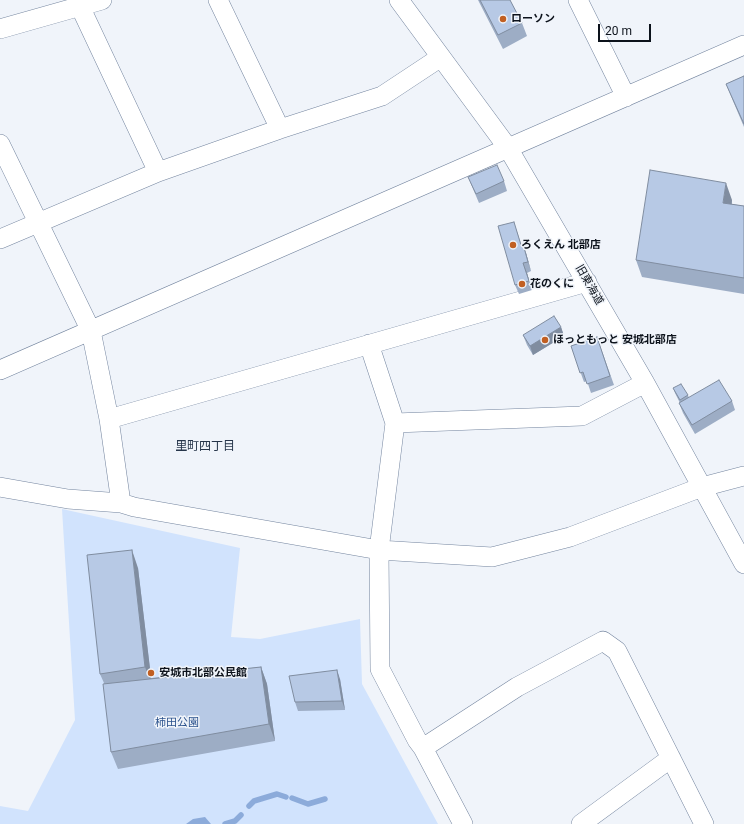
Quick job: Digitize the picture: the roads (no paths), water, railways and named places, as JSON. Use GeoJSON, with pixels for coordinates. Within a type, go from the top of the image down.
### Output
{"type":"FeatureCollection","features":[{"type":"Feature","properties":{"kind":"street"},"geometry":{"type":"LineString","coordinates":[[0,29],[78,3],[102,0]]}},
{"type":"Feature","properties":{"kind":"street"},"geometry":{"type":"LineString","coordinates":[[218,0],[280,129]]}},
{"type":"Feature","properties":{"kind":"street","name":"旧東海道"},"geometry":{"type":"LineString","coordinates":[[399,0],[508,148],[645,382],[744,564]]}},
{"type":"Feature","properties":{"kind":"street"},"geometry":{"type":"LineString","coordinates":[[578,0],[626,97]]}},
{"type":"Feature","properties":{"kind":"street"},"geometry":{"type":"LineString","coordinates":[[78,3],[158,172]]}},
{"type":"Feature","properties":{"kind":"street"},"geometry":{"type":"LineString","coordinates":[[0,370],[744,45]]}},
{"type":"Feature","properties":{"kind":"street"},"geometry":{"type":"LineString","coordinates":[[0,239],[158,172],[280,129],[382,96],[441,57]]}},
{"type":"Feature","properties":{"kind":"street"},"geometry":{"type":"LineString","coordinates":[[0,144],[39,222],[90,331],[109,419],[120,503]]}},
{"type":"Feature","properties":{"kind":"street"},"geometry":{"type":"LineString","coordinates":[[109,419],[587,282]]}},
{"type":"Feature","properties":{"kind":"street"},"geometry":{"type":"LineString","coordinates":[[369,344],[395,423],[379,550],[380,669],[463,824]]}},
{"type":"Feature","properties":{"kind":"street"},"geometry":{"type":"LineString","coordinates":[[395,423],[582,416],[645,382]]}},
{"type":"Feature","properties":{"kind":"street"},"geometry":{"type":"LineString","coordinates":[[0,487],[68,499],[120,503],[134,507],[379,550],[492,557],[570,537],[702,487],[744,476]]}},
{"type":"Feature","properties":{"kind":"street"},"geometry":{"type":"LineString","coordinates":[[423,748],[518,687],[603,641],[616,651],[672,758],[704,824]]}},
{"type":"Feature","properties":{"kind":"street"},"geometry":{"type":"LineString","coordinates":[[581,824],[672,758]]}},
{"type":"Feature","properties":{"kind":"water"},"geometry":{"type":"Polygon","coordinates":[[[205,817],[211,824],[186,824],[193,819],[205,817]]]}},
{"type":"Feature","properties":{"kind":"waterway"},"geometry":{"type":"LineString","coordinates":[[249,806],[254,801],[277,794],[286,797]]}},
{"type":"Feature","properties":{"kind":"waterway"},"geometry":{"type":"LineString","coordinates":[[292,798],[308,804],[325,799]]}},
{"type":"Feature","properties":{"kind":"waterway"},"geometry":{"type":"LineString","coordinates":[[225,824],[235,821],[241,815]]}},
{"type":"Feature","properties":{"kind":"place","name":"ローソン"},"geometry":{"type":"Point","coordinates":[503,19]}},
{"type":"Feature","properties":{"kind":"place","name":"ろくえん 北部店"},"geometry":{"type":"Point","coordinates":[513,245]}},
{"type":"Feature","properties":{"kind":"place","name":"花のくに"},"geometry":{"type":"Point","coordinates":[522,284]}},
{"type":"Feature","properties":{"kind":"place","name":"ほっともっと 安城北部店"},"geometry":{"type":"Point","coordinates":[545,340]}},
{"type":"Feature","properties":{"kind":"place","name":"安城市北部公民館"},"geometry":{"type":"Point","coordinates":[151,673]}},
{"type":"Feature","properties":{"kind":"district","name":"里町四丁目"},"geometry":{"type":"Point","coordinates":[205,447]}},
{"type":"Feature","properties":{"kind":"park label","name":"柿田公園"},"geometry":{"type":"Point","coordinates":[177,723]}}]}
